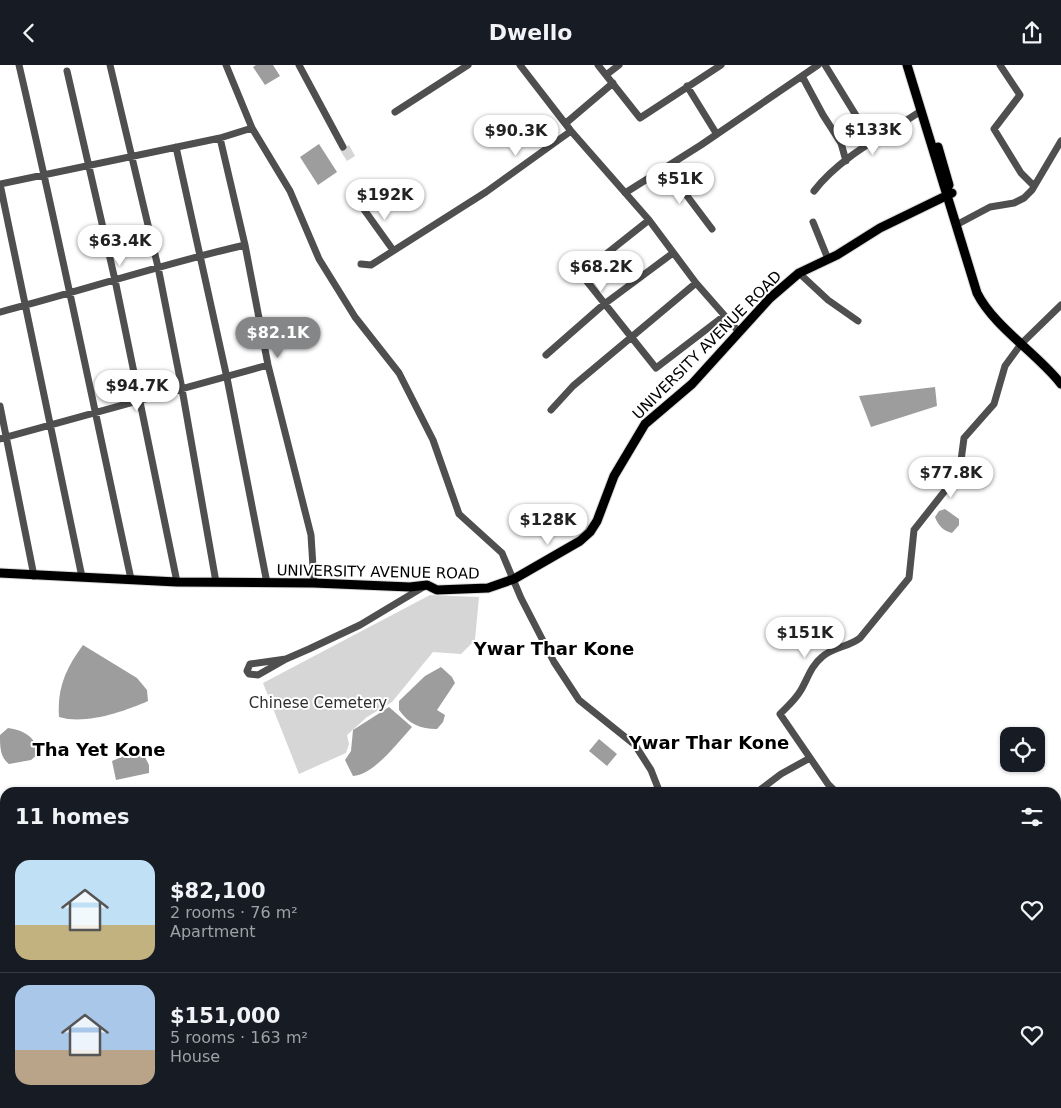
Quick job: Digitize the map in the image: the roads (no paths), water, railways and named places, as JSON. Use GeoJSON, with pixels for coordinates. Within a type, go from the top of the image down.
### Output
{"type":"FeatureCollection","features":[{"type":"Feature","properties":{"kind":"main road"},"geometry":{"type":"LineString","coordinates":[[907,65],[949,194]]}},
{"type":"Feature","properties":{"kind":"main road"},"geometry":{"type":"LineString","coordinates":[[914,65],[954,212],[981,301],[1050,370],[1061,384]]}},
{"type":"Feature","properties":{"kind":"main road","name":"UNIVERSITY AVENUE ROAD"},"geometry":{"type":"LineString","coordinates":[[0,573],[177,582],[314,583],[393,587],[427,585],[437,589],[488,588],[514,579],[580,541],[590,532],[597,521],[614,476],[645,424],[692,384],[739,331],[799,273],[828,259],[880,228],[949,194]]}},
{"type":"Feature","properties":{"kind":"street"},"geometry":{"type":"LineString","coordinates":[[20,65],[71,293],[94,414],[131,579]]}},
{"type":"Feature","properties":{"kind":"street"},"geometry":{"type":"LineString","coordinates":[[110,65],[158,267],[182,389],[216,582]]}},
{"type":"Feature","properties":{"kind":"street"},"geometry":{"type":"LineString","coordinates":[[226,65],[252,128],[290,191],[319,259],[354,317],[399,373],[433,440],[459,514],[502,553],[554,662],[579,701],[635,745],[651,770],[658,787]]}},
{"type":"Feature","properties":{"kind":"street"},"geometry":{"type":"LineString","coordinates":[[299,65],[343,147]]}},
{"type":"Feature","properties":{"kind":"street"},"geometry":{"type":"LineString","coordinates":[[395,112],[468,65]]}},
{"type":"Feature","properties":{"kind":"street"},"geometry":{"type":"LineString","coordinates":[[520,65],[571,131],[649,220],[696,283],[739,331]]}},
{"type":"Feature","properties":{"kind":"street"},"geometry":{"type":"LineString","coordinates":[[598,65],[640,118],[721,65]]}},
{"type":"Feature","properties":{"kind":"street"},"geometry":{"type":"LineString","coordinates":[[606,75],[618,65]]}},
{"type":"Feature","properties":{"kind":"street"},"geometry":{"type":"LineString","coordinates":[[625,193],[666,168],[818,65]]}},
{"type":"Feature","properties":{"kind":"street"},"geometry":{"type":"LineString","coordinates":[[825,65],[873,143]]}},
{"type":"Feature","properties":{"kind":"street"},"geometry":{"type":"LineString","coordinates":[[1000,65],[1020,95],[994,129],[1021,173],[1034,186]]}},
{"type":"Feature","properties":{"kind":"street"},"geometry":{"type":"LineString","coordinates":[[66,71],[115,281],[177,582]]}},
{"type":"Feature","properties":{"kind":"street"},"geometry":{"type":"LineString","coordinates":[[802,77],[841,143],[846,161]]}},
{"type":"Feature","properties":{"kind":"street"},"geometry":{"type":"LineString","coordinates":[[566,123],[613,83]]}},
{"type":"Feature","properties":{"kind":"street"},"geometry":{"type":"LineString","coordinates":[[687,86],[716,133]]}},
{"type":"Feature","properties":{"kind":"street"},"geometry":{"type":"LineString","coordinates":[[814,191],[822,180],[846,161],[922,111]]}},
{"type":"Feature","properties":{"kind":"street"},"geometry":{"type":"LineString","coordinates":[[82,577],[49,427],[26,305],[0,184],[88,164],[132,157],[220,138],[252,128]]}},
{"type":"Feature","properties":{"kind":"street"},"geometry":{"type":"LineString","coordinates":[[361,264],[371,265],[486,192],[571,131]]}},
{"type":"Feature","properties":{"kind":"street"},"geometry":{"type":"LineString","coordinates":[[220,138],[268,365],[311,535],[314,583]]}},
{"type":"Feature","properties":{"kind":"street"},"geometry":{"type":"LineString","coordinates":[[958,224],[990,207],[1014,203],[1024,198],[1034,186],[1061,141]]}},
{"type":"Feature","properties":{"kind":"street"},"geometry":{"type":"LineString","coordinates":[[176,147],[227,378],[267,583]]}},
{"type":"Feature","properties":{"kind":"street"},"geometry":{"type":"LineString","coordinates":[[666,168],[712,229]]}},
{"type":"Feature","properties":{"kind":"street"},"geometry":{"type":"LineString","coordinates":[[360,205],[393,250]]}},
{"type":"Feature","properties":{"kind":"street"},"geometry":{"type":"LineString","coordinates":[[649,220],[581,274],[604,305],[656,368],[724,316]]}},
{"type":"Feature","properties":{"kind":"street"},"geometry":{"type":"LineString","coordinates":[[813,222],[828,259]]}},
{"type":"Feature","properties":{"kind":"street"},"geometry":{"type":"LineString","coordinates":[[0,312],[115,281],[199,255],[244,245]]}},
{"type":"Feature","properties":{"kind":"street"},"geometry":{"type":"LineString","coordinates":[[546,355],[604,305],[673,253]]}},
{"type":"Feature","properties":{"kind":"street"},"geometry":{"type":"LineString","coordinates":[[799,273],[828,299],[858,321]]}},
{"type":"Feature","properties":{"kind":"street"},"geometry":{"type":"LineString","coordinates":[[551,410],[573,387],[629,337],[696,283]]}},
{"type":"Feature","properties":{"kind":"street"},"geometry":{"type":"LineString","coordinates":[[831,787],[780,714],[795,700],[810,670],[820,658],[831,650],[854,643],[860,638],[909,578],[914,530],[955,478],[960,468],[964,438],[994,404],[1005,366],[1022,344],[1061,305]]}},
{"type":"Feature","properties":{"kind":"street"},"geometry":{"type":"LineString","coordinates":[[3,438],[49,427],[139,400],[227,378],[268,365]]}},
{"type":"Feature","properties":{"kind":"street"},"geometry":{"type":"LineString","coordinates":[[0,406],[3,438],[34,576]]}},
{"type":"Feature","properties":{"kind":"street"},"geometry":{"type":"LineString","coordinates":[[286,659],[250,664],[247,671],[249,674],[258,675],[286,659],[360,625],[427,585]]}},
{"type":"Feature","properties":{"kind":"street"},"geometry":{"type":"LineString","coordinates":[[764,787],[780,774],[810,758]]}},
{"type":"Feature","properties":{"kind":"district","name":"Ywar Thar Kone"},"geometry":{"type":"Point","coordinates":[554,649]}},
{"type":"Feature","properties":{"kind":"district","name":"Ywar Thar Kone"},"geometry":{"type":"Point","coordinates":[709,743]}},
{"type":"Feature","properties":{"kind":"district","name":"Tha Yet Kone"},"geometry":{"type":"Point","coordinates":[99,750]}},
{"type":"Feature","properties":{"kind":"park label","name":"Chinese Cemetery"},"geometry":{"type":"Point","coordinates":[318,703]}}]}
